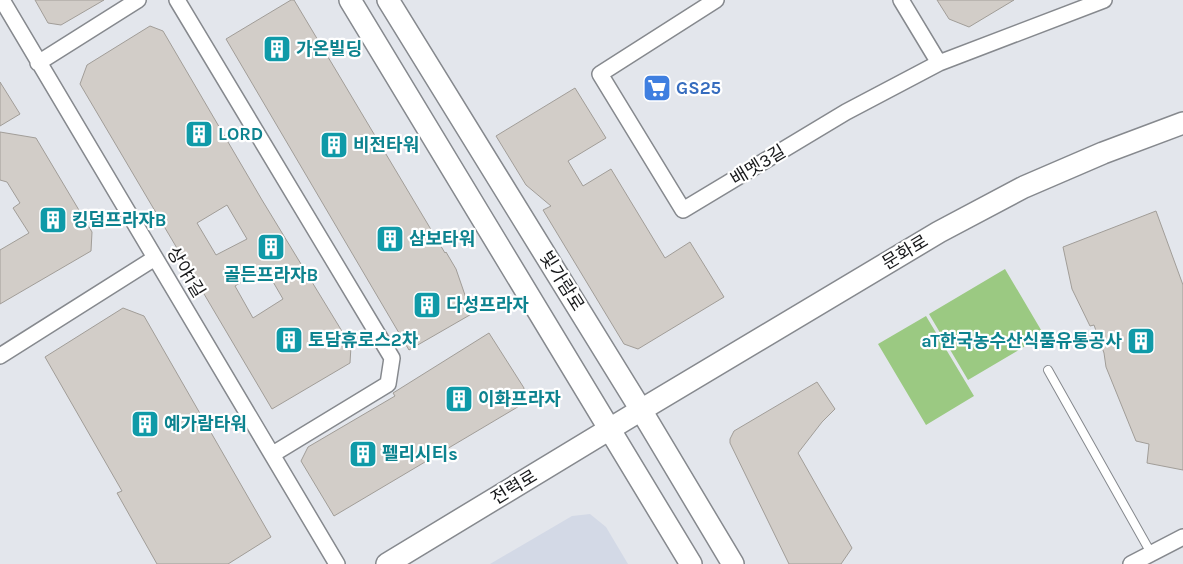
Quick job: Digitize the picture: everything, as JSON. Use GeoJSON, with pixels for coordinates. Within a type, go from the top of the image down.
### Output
{"type":"FeatureCollection","features":[{"type":"Feature","properties":{"kind":"main road","name":"빛가람로"},"geometry":{"type":"LineString","coordinates":[[350,0],[690,564]]}},
{"type":"Feature","properties":{"kind":"main road","name":"빛가람로"},"geometry":{"type":"LineString","coordinates":[[388,0],[641,410],[733,564]]}},
{"type":"Feature","properties":{"kind":"main road","name":"문화로"},"geometry":{"type":"LineString","coordinates":[[641,410],[976,211],[1024,186],[1103,153],[1183,123]]}},
{"type":"Feature","properties":{"kind":"main road","name":"전력로"},"geometry":{"type":"LineString","coordinates":[[387,564],[641,410]]}},
{"type":"Feature","properties":{"kind":"street","name":"상야1길"},"geometry":{"type":"LineString","coordinates":[[2,0],[337,564]]}},
{"type":"Feature","properties":{"kind":"street"},"geometry":{"type":"LineString","coordinates":[[38,63],[138,0]]}},
{"type":"Feature","properties":{"kind":"street"},"geometry":{"type":"LineString","coordinates":[[177,0],[392,358],[388,384],[273,454]]}},
{"type":"Feature","properties":{"kind":"street","name":"배멧3길"},"geometry":{"type":"LineString","coordinates":[[716,0],[600,74],[683,210],[846,112],[939,63],[1104,0]]}},
{"type":"Feature","properties":{"kind":"street"},"geometry":{"type":"LineString","coordinates":[[901,0],[939,63]]}},
{"type":"Feature","properties":{"kind":"street"},"geometry":{"type":"LineString","coordinates":[[0,356],[155,258]]}},
{"type":"Feature","properties":{"kind":"street"},"geometry":{"type":"LineString","coordinates":[[1131,564],[1183,537]]}},
{"type":"Feature","properties":{"kind":"lane"},"geometry":{"type":"LineString","coordinates":[[1048,370],[1151,552]]}},
{"type":"Feature","properties":{"kind":"shaded area"},"geometry":{"type":"Polygon","coordinates":[[[590,514],[606,527],[628,564],[490,564],[572,516],[590,514]]]}},
{"type":"Feature","properties":{"kind":"green space"},"geometry":{"type":"Polygon","coordinates":[[[1005,269],[1044,335],[968,380],[929,314],[1005,269]]]}},
{"type":"Feature","properties":{"kind":"green space"},"geometry":{"type":"Polygon","coordinates":[[[926,316],[974,396],[926,425],[878,344],[926,316]]]}},
{"type":"Feature","properties":{"kind":"building"},"geometry":{"type":"Polygon","coordinates":[[[35,0],[104,0],[61,25],[48,23],[35,0]]]}},
{"type":"Feature","properties":{"kind":"building"},"geometry":{"type":"Polygon","coordinates":[[[294,0],[446,252],[456,269],[466,298],[475,312],[409,350],[226,39],[294,0]]]}},
{"type":"Feature","properties":{"kind":"building"},"geometry":{"type":"Polygon","coordinates":[[[937,0],[1014,0],[969,27],[949,19],[937,0]]]}},
{"type":"Feature","properties":{"kind":"building"},"geometry":{"type":"Polygon","coordinates":[[[150,26],[163,31],[262,200],[351,346],[350,363],[272,409],[80,84],[87,65],[150,26]],[[227,205],[197,223],[216,255],[247,239],[227,205]],[[265,268],[235,286],[253,318],[283,299],[265,268]]]}},
{"type":"Feature","properties":{"kind":"building"},"geometry":{"type":"Polygon","coordinates":[[[0,82],[20,114],[0,126],[0,82]]]}},
{"type":"Feature","properties":{"kind":"building"},"geometry":{"type":"Polygon","coordinates":[[[575,88],[606,138],[568,161],[583,186],[611,169],[665,258],[690,242],[724,297],[638,349],[624,344],[543,210],[551,206],[526,185],[496,136],[575,88]]]}},
{"type":"Feature","properties":{"kind":"building","name":"킹덤프라자B"},"geometry":{"type":"Polygon","coordinates":[[[0,132],[36,138],[92,232],[91,251],[0,304],[0,250],[29,233],[13,208],[20,203],[7,182],[0,180],[0,132]]]}},
{"type":"Feature","properties":{"kind":"building","name":"aT한국농수산식품유통공사"},"geometry":{"type":"Polygon","coordinates":[[[1156,211],[1183,285],[1183,470],[1147,463],[1149,444],[1136,441],[1106,367],[1104,353],[1094,325],[1090,326],[1072,289],[1063,247],[1156,211]]]}},
{"type":"Feature","properties":{"kind":"building","name":"예가람타워"},"geometry":{"type":"Polygon","coordinates":[[[123,308],[144,316],[271,537],[228,564],[157,564],[117,493],[122,491],[45,357],[123,308]]]}},
{"type":"Feature","properties":{"kind":"building"},"geometry":{"type":"Polygon","coordinates":[[[489,333],[524,388],[521,405],[334,516],[301,461],[308,447],[395,396],[393,393],[489,333]]]}},
{"type":"Feature","properties":{"kind":"building"},"geometry":{"type":"Polygon","coordinates":[[[817,382],[835,409],[822,422],[798,453],[852,548],[841,564],[789,564],[730,443],[730,439],[734,431],[817,382]]]}},
{"type":"Feature","properties":{"kind":"place","name":"가온빌딩"},"geometry":{"type":"Point","coordinates":[277,49]}},
{"type":"Feature","properties":{"kind":"place","name":"GS25"},"geometry":{"type":"Point","coordinates":[657,88]}},
{"type":"Feature","properties":{"kind":"place","name":"LORD"},"geometry":{"type":"Point","coordinates":[199,134]}},
{"type":"Feature","properties":{"kind":"place","name":"비전타워"},"geometry":{"type":"Point","coordinates":[334,145]}},
{"type":"Feature","properties":{"kind":"place","name":"킹덤프라자B"},"geometry":{"type":"Point","coordinates":[53,220]}},
{"type":"Feature","properties":{"kind":"place","name":"삼보타워"},"geometry":{"type":"Point","coordinates":[390,239]}},
{"type":"Feature","properties":{"kind":"place","name":"골든프라자B"},"geometry":{"type":"Point","coordinates":[271,247]}},
{"type":"Feature","properties":{"kind":"place","name":"다성프라자"},"geometry":{"type":"Point","coordinates":[427,305]}},
{"type":"Feature","properties":{"kind":"place","name":"토담휴로스2차"},"geometry":{"type":"Point","coordinates":[289,340]}},
{"type":"Feature","properties":{"kind":"place","name":"aT한국농수산식품유통공사"},"geometry":{"type":"Point","coordinates":[1141,341]}},
{"type":"Feature","properties":{"kind":"place","name":"이화프라자"},"geometry":{"type":"Point","coordinates":[459,399]}},
{"type":"Feature","properties":{"kind":"place","name":"예가람타워"},"geometry":{"type":"Point","coordinates":[145,424]}},
{"type":"Feature","properties":{"kind":"place","name":"펠리시티s"},"geometry":{"type":"Point","coordinates":[363,454]}}]}
